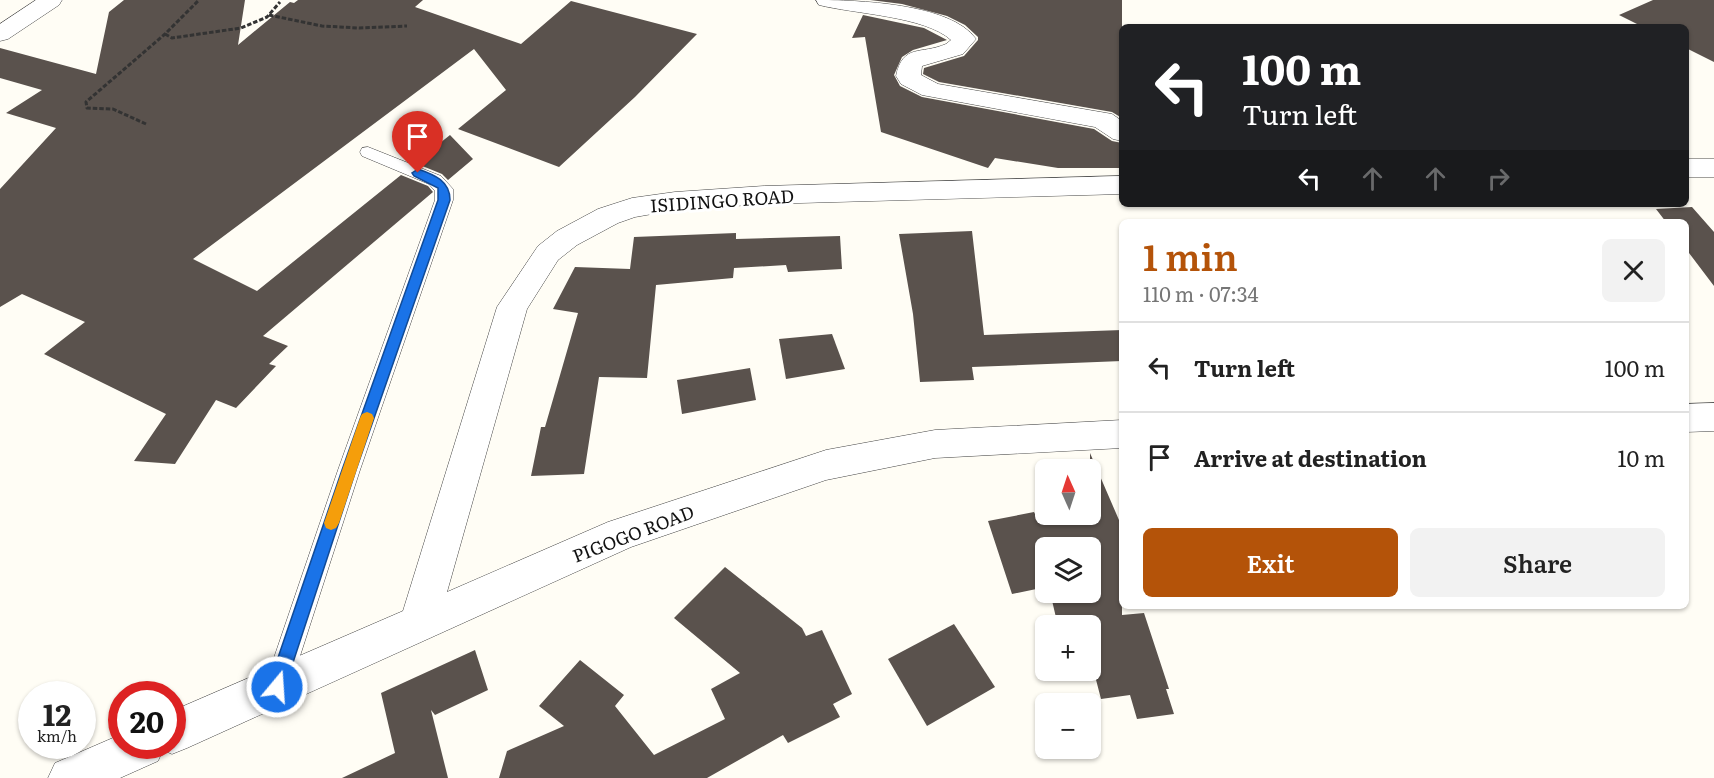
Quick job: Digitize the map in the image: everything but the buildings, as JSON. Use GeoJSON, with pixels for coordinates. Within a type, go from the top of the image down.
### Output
{"type":"FeatureCollection","features":[{"type":"Feature","properties":{"kind":"street"},"geometry":{"type":"LineString","coordinates":[[0,34],[51,0]]}},
{"type":"Feature","properties":{"kind":"street"},"geometry":{"type":"LineString","coordinates":[[827,0],[928,20],[956,29],[964,39],[961,45],[948,52],[920,57],[911,62],[908,76],[932,90],[1104,120],[1119,131]]}},
{"type":"Feature","properties":{"kind":"street"},"geometry":{"type":"LineString","coordinates":[[1689,168],[1714,168]]}},
{"type":"Feature","properties":{"kind":"street","name":"ISIDINGO ROAD"},"geometry":{"type":"LineString","coordinates":[[420,623],[512,307],[548,253],[567,238],[608,216],[632,208],[675,201],[776,195],[1119,185]]}},
{"type":"Feature","properties":{"kind":"street"},"geometry":{"type":"LineString","coordinates":[[1689,418],[1714,417]]}},
{"type":"Feature","properties":{"kind":"street","name":"PIGOGO ROAD"},"geometry":{"type":"LineString","coordinates":[[186,727],[621,534],[826,465],[935,444],[1119,434]]}},
{"type":"Feature","properties":{"kind":"street"},"geometry":{"type":"LineString","coordinates":[[70,778],[113,759]]}},
{"type":"Feature","properties":{"kind":"lane"},"geometry":{"type":"LineString","coordinates":[[277,687],[349,470],[444,200],[444,189],[435,180],[368,152]]}},
{"type":"Feature","properties":{"kind":"path"},"geometry":{"type":"LineString","coordinates":[[146,124],[113,109],[87,108],[86,102],[165,34],[199,0]]}},
{"type":"Feature","properties":{"kind":"path"},"geometry":{"type":"LineString","coordinates":[[165,34],[172,38],[241,28],[269,15],[280,2]]}},
{"type":"Feature","properties":{"kind":"path"},"geometry":{"type":"LineString","coordinates":[[269,15],[322,26],[359,28],[407,26]]}},
{"type":"Feature","properties":{"kind":"slow traffic"},"geometry":{"type":"LineString","coordinates":[[331,523],[367,418]]}},
{"type":"Feature","properties":{"kind":"route"},"geometry":{"type":"LineString","coordinates":[[277,687],[349,470],[444,200],[442,185],[418,173]]}}]}
